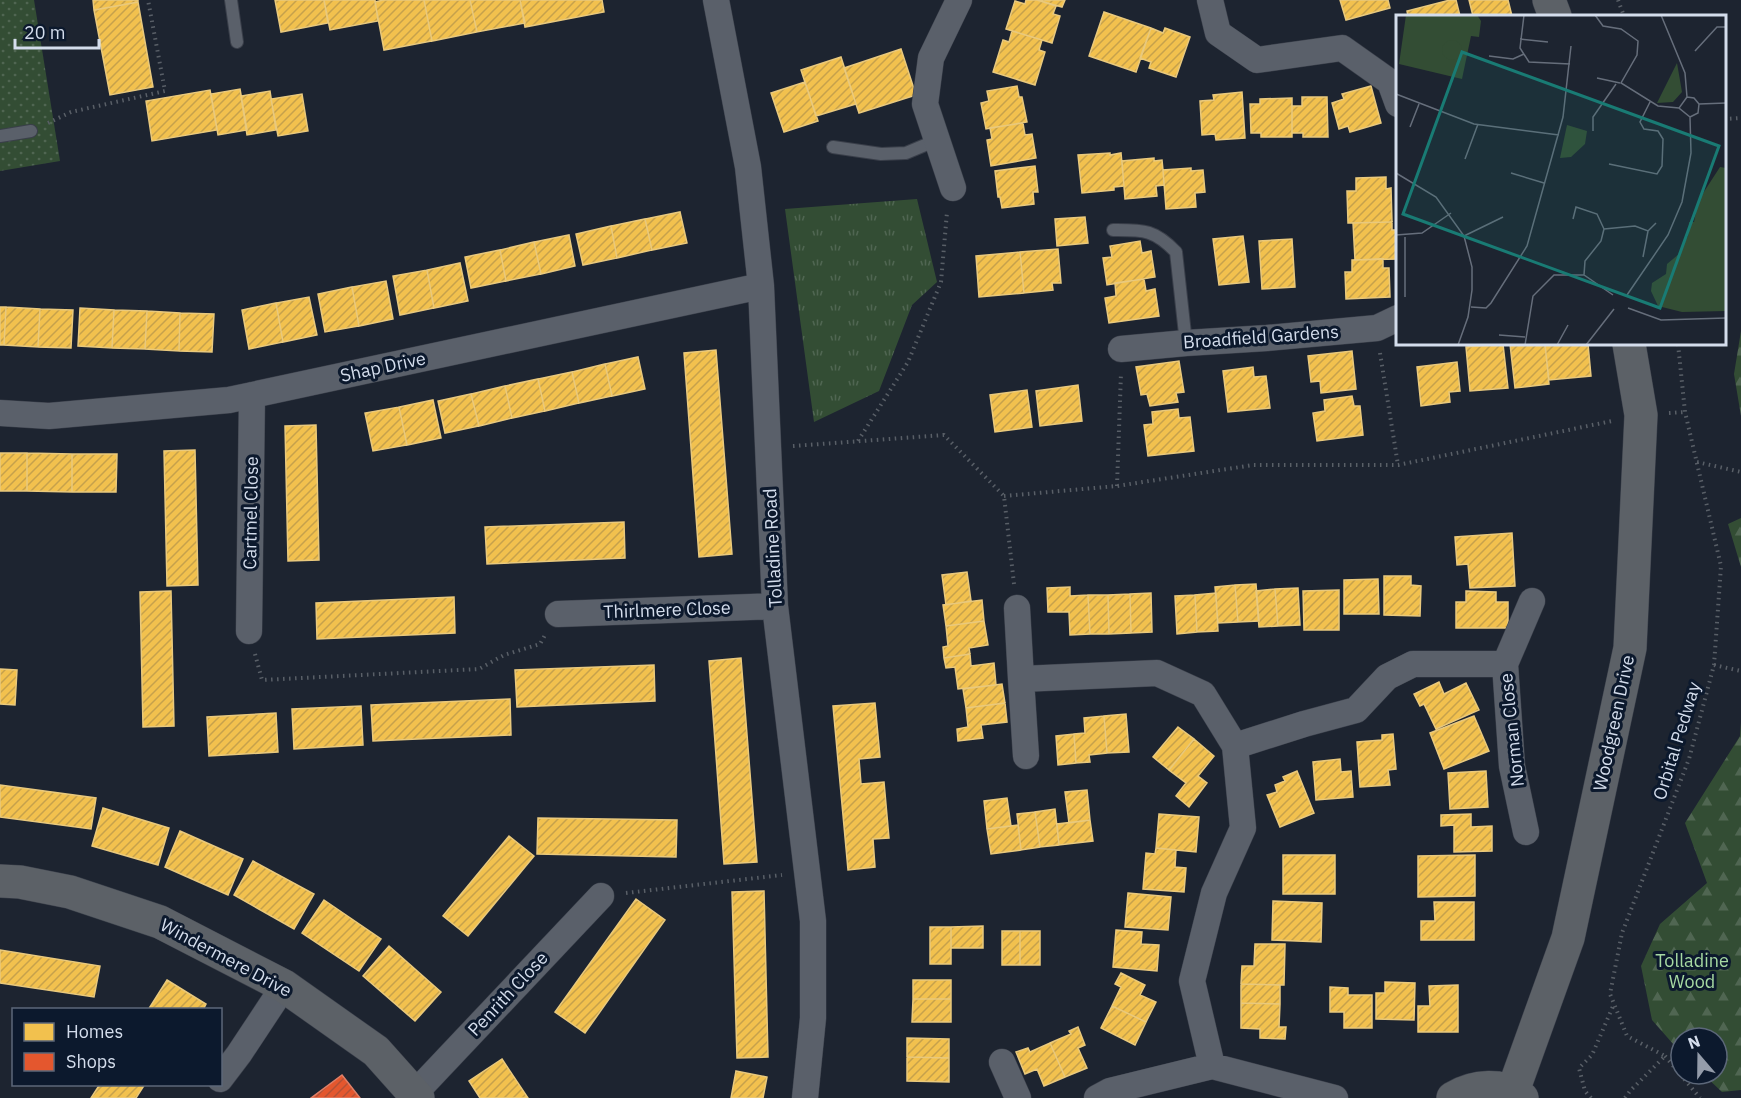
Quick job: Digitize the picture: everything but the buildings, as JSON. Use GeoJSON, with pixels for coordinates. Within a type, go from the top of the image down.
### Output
{"type":"FeatureCollection","features":[{"type":"Feature","properties":{"kind":"main road"},"geometry":{"type":"LineString","coordinates":[[1549,0],[1556,15]]}},
{"type":"Feature","properties":{"kind":"main road","name":"Woodgreen Drive"},"geometry":{"type":"LineString","coordinates":[[1518,1094],[1568,938],[1630,648],[1641,415],[1629,345]]}},
{"type":"Feature","properties":{"kind":"main road","name":"Windermere Drive"},"geometry":{"type":"LineString","coordinates":[[0,881],[20,882],[70,892],[159,922],[284,986],[376,1051],[416,1095]]}},
{"type":"Feature","properties":{"kind":"main road"},"geometry":{"type":"LineString","coordinates":[[1453,1098],[1484,1086],[1518,1094]]}},
{"type":"Feature","properties":{"kind":"street","name":"Tolladine Road"},"geometry":{"type":"LineString","coordinates":[[716,0],[748,167],[761,286],[775,606],[813,921],[813,1018],[805,1098]]}},
{"type":"Feature","properties":{"kind":"street"},"geometry":{"type":"LineString","coordinates":[[953,188],[925,104],[932,58],[959,0]]}},
{"type":"Feature","properties":{"kind":"street"},"geometry":{"type":"LineString","coordinates":[[1210,0],[1218,33],[1257,60],[1342,48],[1390,82],[1396,98]]}},
{"type":"Feature","properties":{"kind":"street","name":"Shap Drive"},"geometry":{"type":"LineString","coordinates":[[0,413],[49,416],[230,400],[761,286]]}},
{"type":"Feature","properties":{"kind":"street","name":"Broadfield Gardens"},"geometry":{"type":"LineString","coordinates":[[1121,349],[1267,338],[1387,323]]}},
{"type":"Feature","properties":{"kind":"street","name":"Cartmel Close"},"geometry":{"type":"LineString","coordinates":[[249,631],[252,395]]}},
{"type":"Feature","properties":{"kind":"street","name":"Norman Close"},"geometry":{"type":"LineString","coordinates":[[1526,831],[1512,766],[1505,664],[1532,602]]}},
{"type":"Feature","properties":{"kind":"street","name":"Thirlmere Close"},"geometry":{"type":"LineString","coordinates":[[558,614],[775,606]]}},
{"type":"Feature","properties":{"kind":"street"},"geometry":{"type":"LineString","coordinates":[[1017,609],[1026,756]]}},
{"type":"Feature","properties":{"kind":"street","name":"Norman Close"},"geometry":{"type":"LineString","coordinates":[[1235,746],[1356,710],[1387,677],[1413,664],[1505,664]]}},
{"type":"Feature","properties":{"kind":"street"},"geometry":{"type":"LineString","coordinates":[[1021,679],[1157,673],[1203,694],[1235,746],[1243,828],[1214,893],[1192,981],[1212,1066]]}},
{"type":"Feature","properties":{"kind":"street","name":"Penrith Close"},"geometry":{"type":"LineString","coordinates":[[416,1095],[601,896]]}},
{"type":"Feature","properties":{"kind":"street"},"geometry":{"type":"LineString","coordinates":[[222,1076],[240,1054],[284,986]]}},
{"type":"Feature","properties":{"kind":"street"},"geometry":{"type":"LineString","coordinates":[[1002,1062],[1018,1098]]}},
{"type":"Feature","properties":{"kind":"street"},"geometry":{"type":"LineString","coordinates":[[1097,1098],[1110,1091],[1212,1066],[1335,1098]]}},
{"type":"Feature","properties":{"kind":"lane"},"geometry":{"type":"LineString","coordinates":[[231,0],[237,42]]}},
{"type":"Feature","properties":{"kind":"lane"},"geometry":{"type":"LineString","coordinates":[[0,136],[31,131]]}},
{"type":"Feature","properties":{"kind":"lane"},"geometry":{"type":"LineString","coordinates":[[833,147],[881,154],[906,153],[937,140]]}},
{"type":"Feature","properties":{"kind":"lane"},"geometry":{"type":"LineString","coordinates":[[1113,230],[1149,231],[1166,241],[1176,252],[1186,343]]}},
{"type":"Feature","properties":{"kind":"path"},"geometry":{"type":"LineString","coordinates":[[31,131],[71,112],[165,91],[148,0]]}},
{"type":"Feature","properties":{"kind":"path"},"geometry":{"type":"LineString","coordinates":[[1618,0],[1624,15]]}},
{"type":"Feature","properties":{"kind":"path"},"geometry":{"type":"LineString","coordinates":[[857,442],[908,362],[941,282],[949,198],[953,188]]}},
{"type":"Feature","properties":{"kind":"path"},"geometry":{"type":"LineString","coordinates":[[1387,323],[1398,465]]}},
{"type":"Feature","properties":{"kind":"path","name":"Orbital Pedway"},"geometry":{"type":"LineString","coordinates":[[1665,1056],[1627,1036],[1610,994],[1622,933],[1689,759],[1714,665],[1721,566],[1685,412],[1678,345]]}},
{"type":"Feature","properties":{"kind":"path"},"geometry":{"type":"LineString","coordinates":[[1117,486],[1121,349]]}},
{"type":"Feature","properties":{"kind":"path"},"geometry":{"type":"LineString","coordinates":[[1004,496],[1117,486],[1253,465],[1398,465],[1606,422]]}},
{"type":"Feature","properties":{"kind":"path"},"geometry":{"type":"LineString","coordinates":[[769,448],[944,435],[1004,496],[1017,609]]}},
{"type":"Feature","properties":{"kind":"path"},"geometry":{"type":"LineString","coordinates":[[1697,462],[1741,472]]}},
{"type":"Feature","properties":{"kind":"path"},"geometry":{"type":"LineString","coordinates":[[249,631],[262,680],[479,669],[504,655],[540,644],[558,614]]}},
{"type":"Feature","properties":{"kind":"path"},"geometry":{"type":"LineString","coordinates":[[1714,665],[1741,670]]}},
{"type":"Feature","properties":{"kind":"path"},"geometry":{"type":"LineString","coordinates":[[601,896],[807,872]]}},
{"type":"Feature","properties":{"kind":"path"},"geometry":{"type":"LineString","coordinates":[[1592,1098],[1585,1091],[1579,1068],[1592,1055],[1614,1004]]}},
{"type":"Feature","properties":{"kind":"path"},"geometry":{"type":"LineString","coordinates":[[1625,1098],[1665,1056],[1700,1098]]}},
{"type":"Feature","properties":{"kind":"green space"},"geometry":{"type":"Polygon","coordinates":[[[0,0],[34,0],[60,161],[0,171],[0,0]]]}},
{"type":"Feature","properties":{"kind":"green space"},"geometry":{"type":"Polygon","coordinates":[[[917,199],[937,282],[912,305],[879,391],[814,422],[785,209],[917,199]]]}},
{"type":"Feature","properties":{"kind":"green space"},"geometry":{"type":"Polygon","coordinates":[[[1741,331],[1741,416],[1734,374],[1741,331]]]}},
{"type":"Feature","properties":{"kind":"green space"},"geometry":{"type":"Polygon","coordinates":[[[1741,518],[1741,567],[1728,524],[1741,518]]]}},
{"type":"Feature","properties":{"kind":"green space","name":"Tolladine Wood"},"geometry":{"type":"Polygon","coordinates":[[[1741,722],[1741,1090],[1722,1092],[1716,1086],[1729,1086],[1729,1026],[1669,1026],[1669,1039],[1652,1020],[1641,966],[1660,924],[1707,883],[1685,823],[1740,736],[1741,722]]]}}]}
